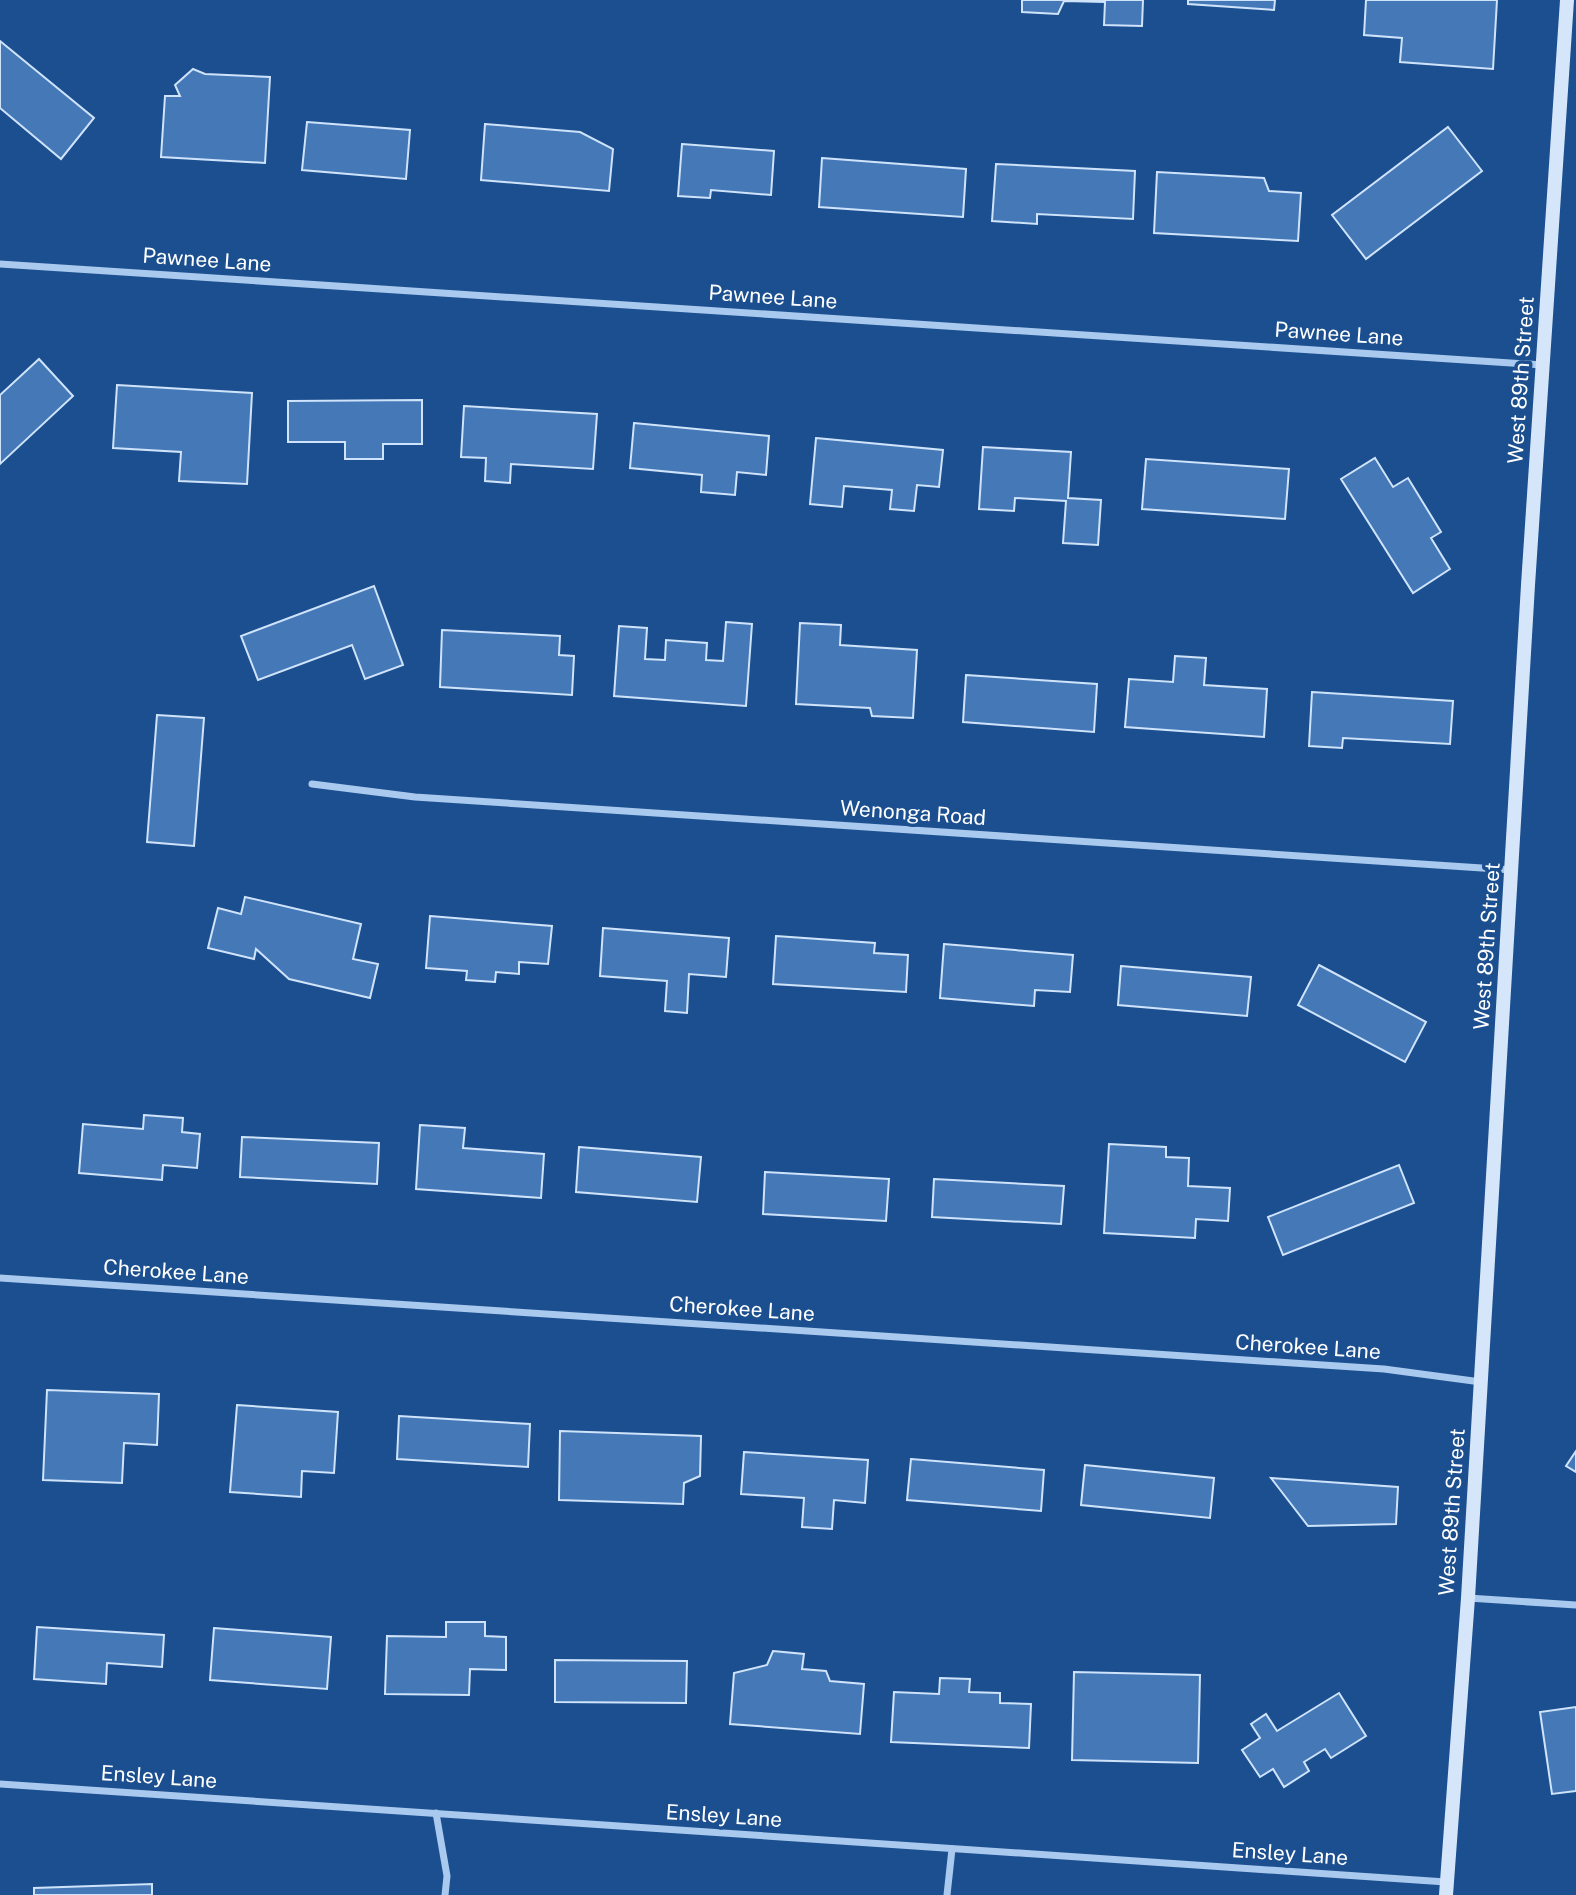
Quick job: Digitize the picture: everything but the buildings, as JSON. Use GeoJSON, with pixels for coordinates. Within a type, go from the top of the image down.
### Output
{"type":"FeatureCollection","features":[{"type":"Feature","properties":{"kind":"street","name":"West 89th Street"},"geometry":{"type":"LineString","coordinates":[[1446,1889],[1468,1598],[1528,585],[1567,0]]}},
{"type":"Feature","properties":{"kind":"street","name":"Pawnee Lane"},"geometry":{"type":"LineString","coordinates":[[0,264],[1544,365]]}},
{"type":"Feature","properties":{"kind":"street","name":"Wenonga Road"},"geometry":{"type":"LineString","coordinates":[[312,784],[415,797],[1513,870]]}},
{"type":"Feature","properties":{"kind":"street","name":"Cherokee Lane"},"geometry":{"type":"LineString","coordinates":[[0,1278],[1370,1368],[1481,1382]]}},
{"type":"Feature","properties":{"kind":"street"},"geometry":{"type":"LineString","coordinates":[[1468,1598],[1576,1605]]}},
{"type":"Feature","properties":{"kind":"street","name":"Ensley Lane"},"geometry":{"type":"LineString","coordinates":[[0,1784],[952,1849],[1446,1889]]}},
{"type":"Feature","properties":{"kind":"street"},"geometry":{"type":"LineString","coordinates":[[436,1814],[447,1876],[445,1895]]}},
{"type":"Feature","properties":{"kind":"street"},"geometry":{"type":"LineString","coordinates":[[947,1895],[952,1849]]}}]}
